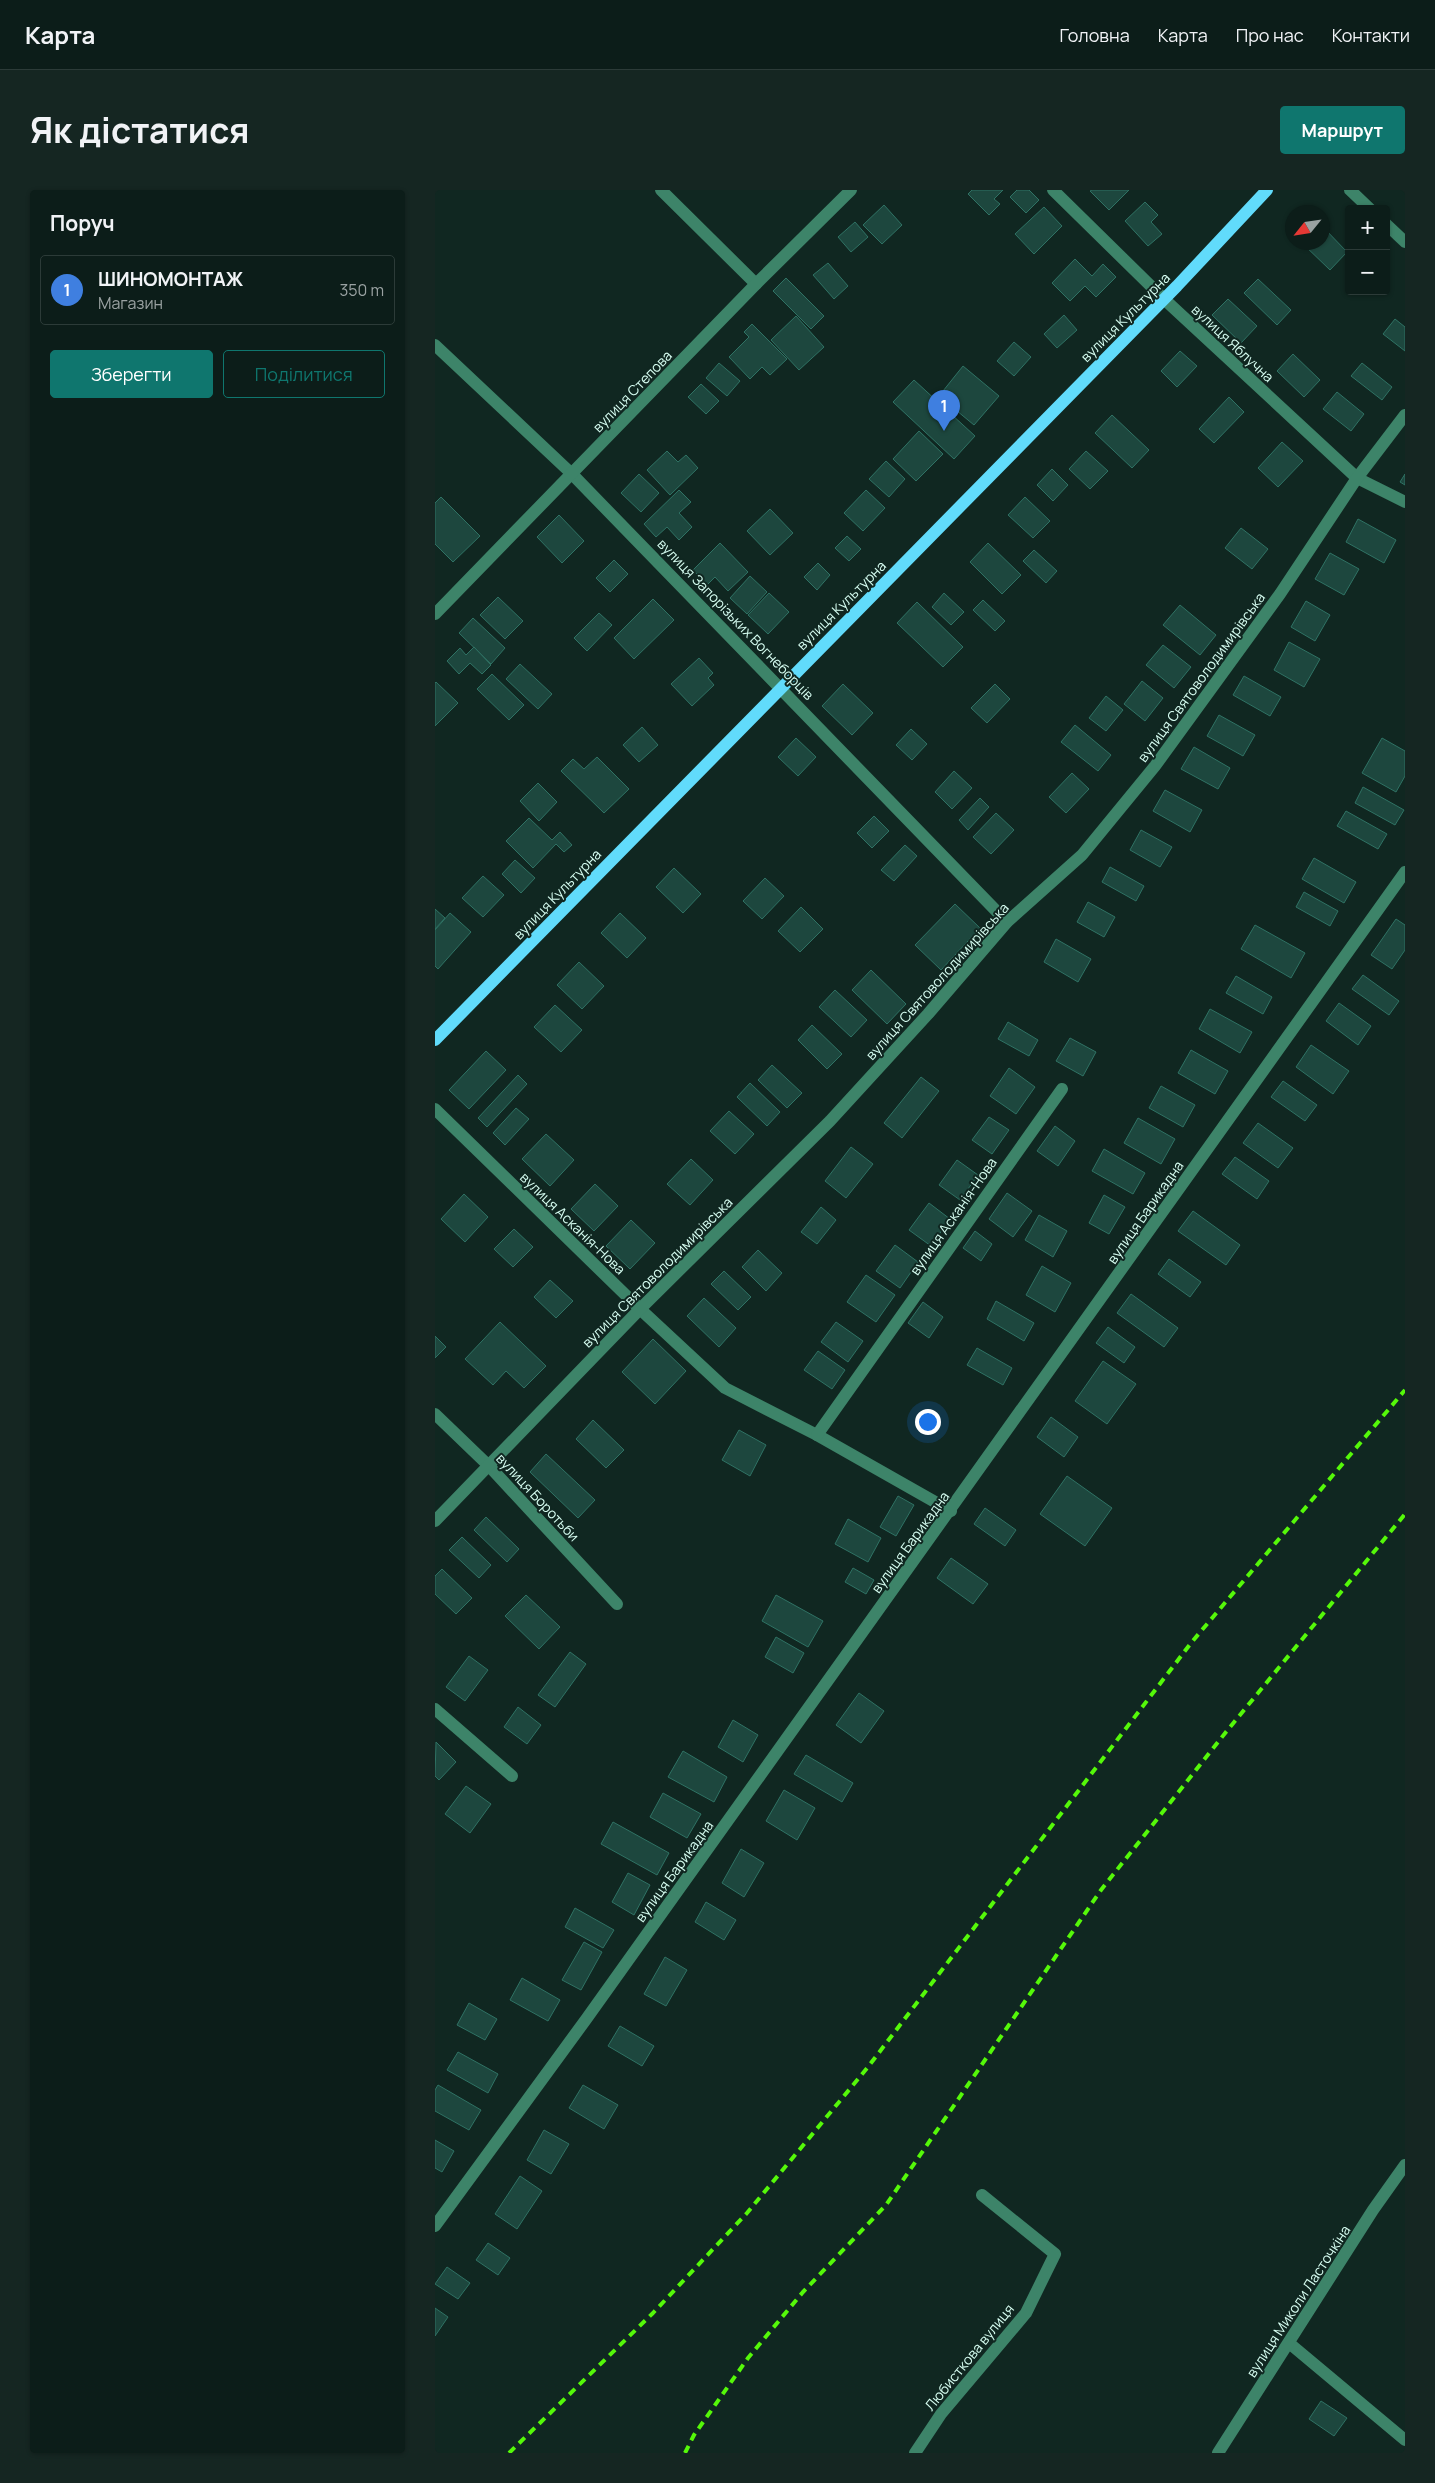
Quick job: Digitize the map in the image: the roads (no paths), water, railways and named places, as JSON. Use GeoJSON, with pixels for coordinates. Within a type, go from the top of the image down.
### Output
{"type":"FeatureCollection","features":[{"type":"Feature","properties":{"kind":"main road","name":"вулиця Культурна"},"geometry":{"type":"LineString","coordinates":[[435,1040],[1164,299],[1267,190]]}},
{"type":"Feature","properties":{"kind":"street"},"geometry":{"type":"LineString","coordinates":[[661,190],[756,284]]}},
{"type":"Feature","properties":{"kind":"street","name":"вулиця Степова"},"geometry":{"type":"LineString","coordinates":[[435,614],[756,284],[851,190]]}},
{"type":"Feature","properties":{"kind":"street","name":"вулиця Яблучна"},"geometry":{"type":"LineString","coordinates":[[1053,190],[1164,299],[1357,478],[1405,502]]}},
{"type":"Feature","properties":{"kind":"street"},"geometry":{"type":"LineString","coordinates":[[1350,190],[1366,205]]}},
{"type":"Feature","properties":{"kind":"street"},"geometry":{"type":"LineString","coordinates":[[1390,228],[1405,242]]}},
{"type":"Feature","properties":{"kind":"street","name":"вулиця Запорізьких Вогнеборців"},"geometry":{"type":"LineString","coordinates":[[435,345],[573,474],[1007,922]]}},
{"type":"Feature","properties":{"kind":"street","name":"вулиця Святоволодимирівська"},"geometry":{"type":"LineString","coordinates":[[435,1521],[640,1310],[830,1121],[928,1014],[1007,922],[1082,855],[1155,766],[1280,594],[1357,478],[1405,415]]}},
{"type":"Feature","properties":{"kind":"street","name":"вулиця Барикадна"},"geometry":{"type":"LineString","coordinates":[[435,2226],[587,2018],[951,1510],[1405,872]]}},
{"type":"Feature","properties":{"kind":"street","name":"вулиця Асканія-Нова"},"geometry":{"type":"LineString","coordinates":[[817,1435],[1062,1088]]}},
{"type":"Feature","properties":{"kind":"street","name":"вулиця Асканія-Нова"},"geometry":{"type":"LineString","coordinates":[[435,1109],[640,1310],[725,1388],[817,1435],[951,1510]]}},
{"type":"Feature","properties":{"kind":"street","name":"вулиця Боротьби"},"geometry":{"type":"LineString","coordinates":[[435,1414],[489,1466],[617,1604]]}},
{"type":"Feature","properties":{"kind":"street"},"geometry":{"type":"LineString","coordinates":[[435,1709],[511,1776]]}},
{"type":"Feature","properties":{"kind":"street","name":"вулиця Миколи Ласточкіна"},"geometry":{"type":"LineString","coordinates":[[1218,2453],[1373,2210],[1405,2166]]}},
{"type":"Feature","properties":{"kind":"street","name":"Любисткова вулиця"},"geometry":{"type":"LineString","coordinates":[[915,2453],[941,2414],[1026,2312],[1055,2254],[982,2195]]}},
{"type":"Feature","properties":{"kind":"street"},"geometry":{"type":"LineString","coordinates":[[1289,2343],[1405,2440]]}},
{"type":"Feature","properties":{"kind":"railway"},"geometry":{"type":"LineString","coordinates":[[509,2453],[653,2313],[747,2213],[868,2067],[1191,1643],[1405,1390]]}},
{"type":"Feature","properties":{"kind":"railway"},"geometry":{"type":"LineString","coordinates":[[685,2453],[694,2435],[748,2358],[803,2292],[886,2205],[1101,1890],[1226,1732],[1405,1514]]}},
{"type":"Feature","properties":{"kind":"place","name":"ШИНОМОНТАЖ"},"geometry":{"type":"Point","coordinates":[944,431]}}]}
